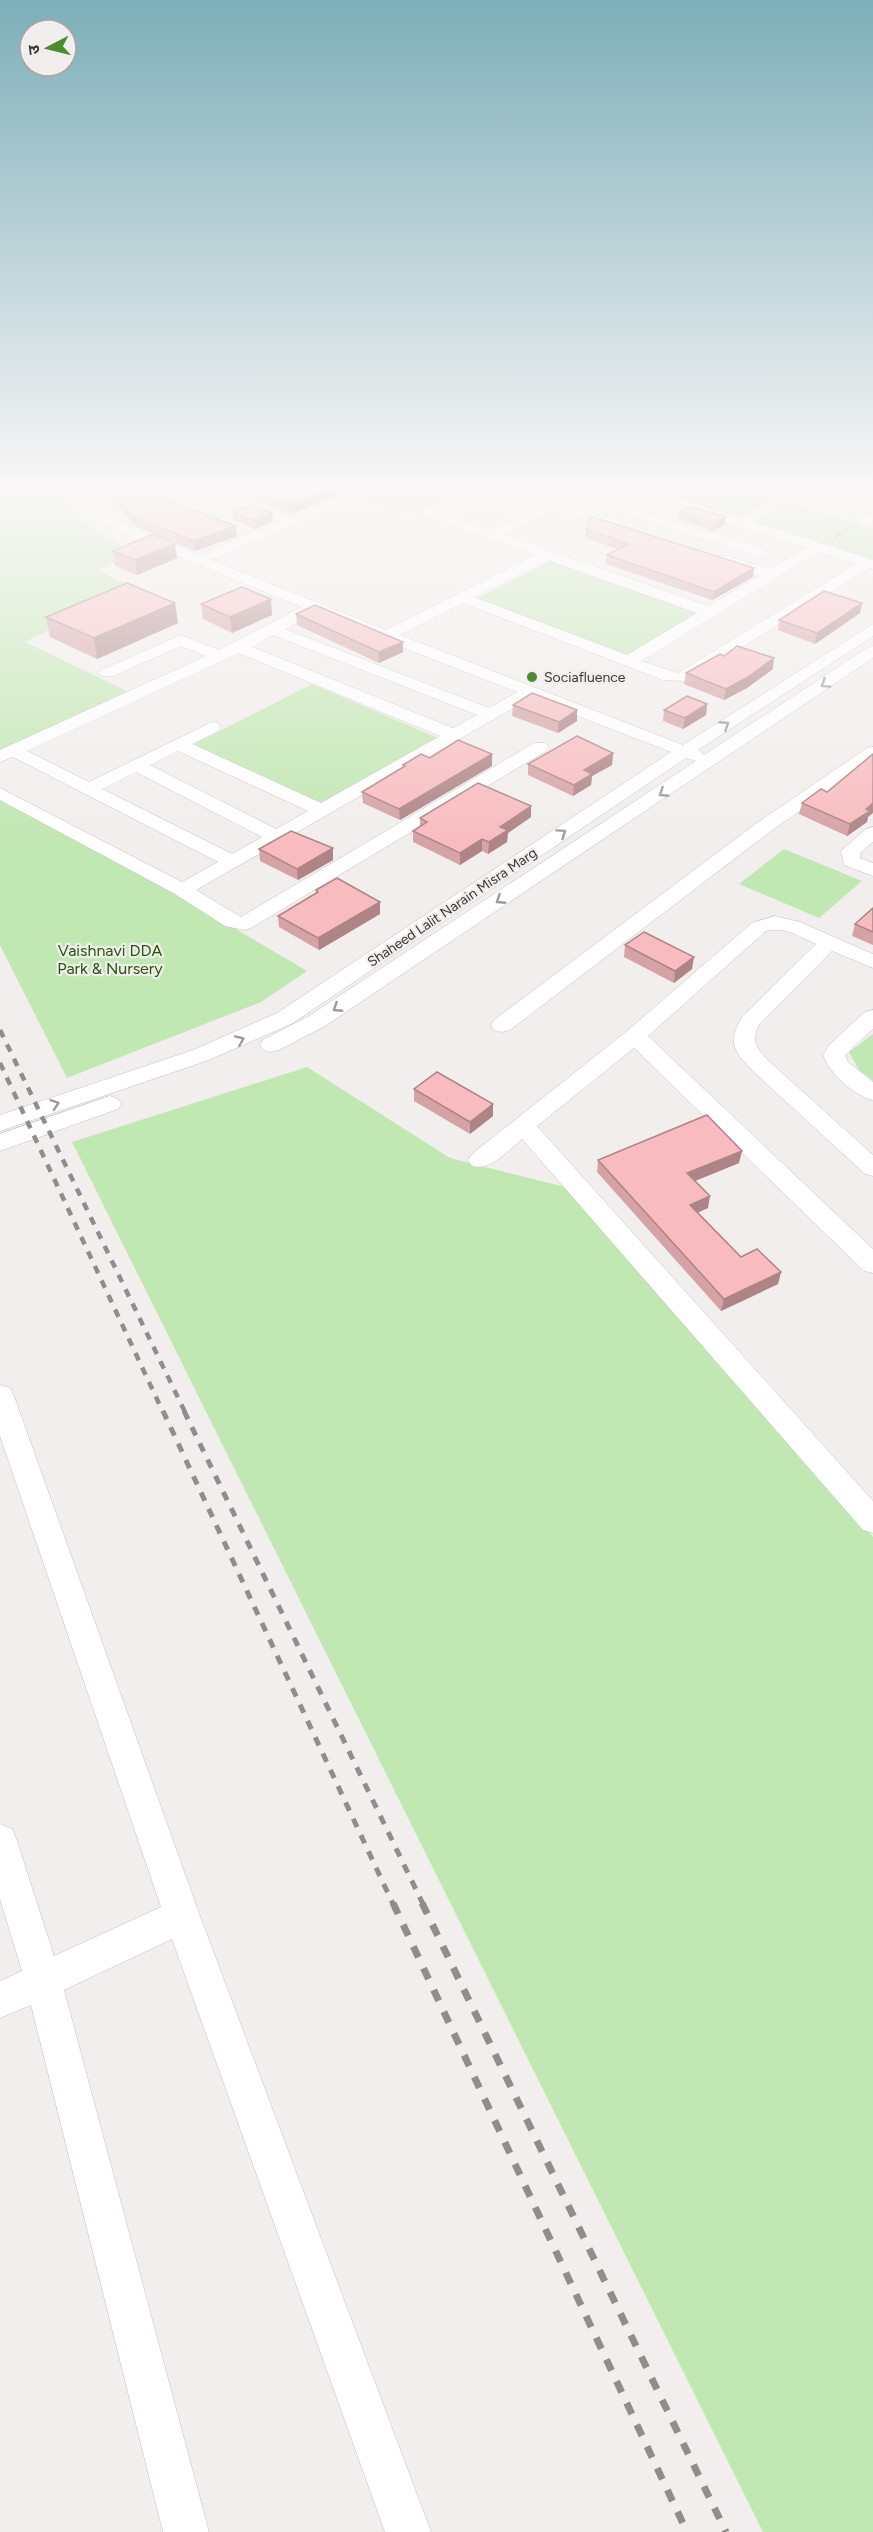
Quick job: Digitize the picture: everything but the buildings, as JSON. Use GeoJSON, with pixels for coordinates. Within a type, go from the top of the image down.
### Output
{"type":"FeatureCollection","features":[{"type":"Feature","properties":{"kind":"street"},"geometry":{"type":"LineString","coordinates":[[7,754],[238,647],[314,607]]}},
{"type":"Feature","properties":{"kind":"street"},"geometry":{"type":"LineString","coordinates":[[314,607],[710,761]]}},
{"type":"Feature","properties":{"kind":"street"},"geometry":{"type":"LineString","coordinates":[[388,635],[444,607]]}},
{"type":"Feature","properties":{"kind":"street"},"geometry":{"type":"LineString","coordinates":[[486,607],[669,677],[686,676],[799,607]]}},
{"type":"Feature","properties":{"kind":"street"},"geometry":{"type":"LineString","coordinates":[[696,607],[709,612]]}},
{"type":"Feature","properties":{"kind":"street"},"geometry":{"type":"LineString","coordinates":[[629,661],[717,607]]}},
{"type":"Feature","properties":{"kind":"street"},"geometry":{"type":"LineString","coordinates":[[272,629],[490,714]]}},
{"type":"Feature","properties":{"kind":"street"},"geometry":{"type":"LineString","coordinates":[[107,673],[181,640],[218,656]]}},
{"type":"Feature","properties":{"kind":"street"},"geometry":{"type":"LineString","coordinates":[[238,647],[454,735]]}},
{"type":"Feature","properties":{"kind":"street","name":"Shaheed Lalit Narain Misra Marg"},"geometry":{"type":"LineString","coordinates":[[0,1123],[201,1055],[272,1026],[303,1008],[685,751],[868,648]]}},
{"type":"Feature","properties":{"kind":"street","name":"Shaheed Lalit Narain Misra Marg"},"geometry":{"type":"LineString","coordinates":[[0,1143],[252,1053],[317,1021],[710,761],[868,648]]}},
{"type":"Feature","properties":{"kind":"street"},"geometry":{"type":"LineString","coordinates":[[182,890],[531,691]]}},
{"type":"Feature","properties":{"kind":"street"},"geometry":{"type":"LineString","coordinates":[[90,788],[212,727]]}},
{"type":"Feature","properties":{"kind":"street"},"geometry":{"type":"LineString","coordinates":[[178,744],[323,811]]}},
{"type":"Feature","properties":{"kind":"street"},"geometry":{"type":"LineString","coordinates":[[0,793],[182,890],[232,921],[244,924],[540,747]]}},
{"type":"Feature","properties":{"kind":"street"},"geometry":{"type":"LineString","coordinates":[[502,1025],[764,827],[873,752]]}},
{"type":"Feature","properties":{"kind":"street"},"geometry":{"type":"LineString","coordinates":[[7,754],[90,788],[233,862]]}},
{"type":"Feature","properties":{"kind":"street"},"geometry":{"type":"LineString","coordinates":[[136,765],[277,837]]}},
{"type":"Feature","properties":{"kind":"street"},"geometry":{"type":"LineString","coordinates":[[873,833],[850,851],[849,855],[851,861],[873,870]]}},
{"type":"Feature","properties":{"kind":"street"},"geometry":{"type":"LineString","coordinates":[[480,1160],[635,1036],[759,927],[775,922],[783,923],[873,962]]}},
{"type":"Feature","properties":{"kind":"street"},"geometry":{"type":"LineString","coordinates":[[829,942],[751,1021],[743,1032],[742,1042],[749,1054],[764,1069],[873,1168]]}},
{"type":"Feature","properties":{"kind":"street"},"geometry":{"type":"LineString","coordinates":[[873,1017],[834,1055],[838,1066],[873,1093]]}},
{"type":"Feature","properties":{"kind":"street"},"geometry":{"type":"LineString","coordinates":[[635,1036],[873,1264]]}},
{"type":"Feature","properties":{"kind":"street"},"geometry":{"type":"LineString","coordinates":[[524,1126],[873,1521]]}},
{"type":"Feature","properties":{"kind":"street"},"geometry":{"type":"LineString","coordinates":[[0,1396],[182,1916],[408,2532]]}},
{"type":"Feature","properties":{"kind":"street"},"geometry":{"type":"LineString","coordinates":[[0,1841],[43,1981],[186,2532]]}},
{"type":"Feature","properties":{"kind":"street"},"geometry":{"type":"LineString","coordinates":[[0,2000],[182,1916]]}},
{"type":"Feature","properties":{"kind":"green space"},"geometry":{"type":"Polygon","coordinates":[[[0,607],[95,607],[25,642],[127,691],[0,756],[0,607]]]}},
{"type":"Feature","properties":{"kind":"green space"},"geometry":{"type":"Polygon","coordinates":[[[493,607],[685,607],[699,612],[625,656],[493,607]]]}},
{"type":"Feature","properties":{"kind":"green space"},"geometry":{"type":"Polygon","coordinates":[[[312,684],[438,738],[321,805],[194,744],[312,684]]]}},
{"type":"Feature","properties":{"kind":"green space","name":"Vaishnavi DDA Park & Nursery"},"geometry":{"type":"Polygon","coordinates":[[[0,790],[307,971],[261,1002],[67,1078],[0,945],[0,790]]]}},
{"type":"Feature","properties":{"kind":"green space"},"geometry":{"type":"Polygon","coordinates":[[[784,849],[862,881],[819,918],[739,884],[784,849]]]}},
{"type":"Feature","properties":{"kind":"green space"},"geometry":{"type":"Polygon","coordinates":[[[873,1034],[873,1081],[859,1070],[849,1052],[873,1034]]]}},
{"type":"Feature","properties":{"kind":"green space"},"geometry":{"type":"Polygon","coordinates":[[[307,1067],[450,1158],[565,1187],[873,1537],[873,2532],[763,2532],[72,1142],[307,1067]]]}},
{"type":"Feature","properties":{"kind":"railway"},"geometry":{"type":"LineString","coordinates":[[0,1030],[185,1412]]}},
{"type":"Feature","properties":{"kind":"railway"},"geometry":{"type":"LineString","coordinates":[[0,1063],[163,1412]]}},
{"type":"Feature","properties":{"kind":"railway"},"geometry":{"type":"LineString","coordinates":[[163,1411],[393,1904]]}},
{"type":"Feature","properties":{"kind":"railway"},"geometry":{"type":"LineString","coordinates":[[184,1411],[423,1904]]}},
{"type":"Feature","properties":{"kind":"railway"},"geometry":{"type":"LineString","coordinates":[[393,1903],[687,2532]]}},
{"type":"Feature","properties":{"kind":"railway"},"geometry":{"type":"LineString","coordinates":[[422,1903],[726,2532]]}},
{"type":"Feature","properties":{"kind":"place","name":"Sociafluence"},"geometry":{"type":"Point","coordinates":[532,677]}}]}
